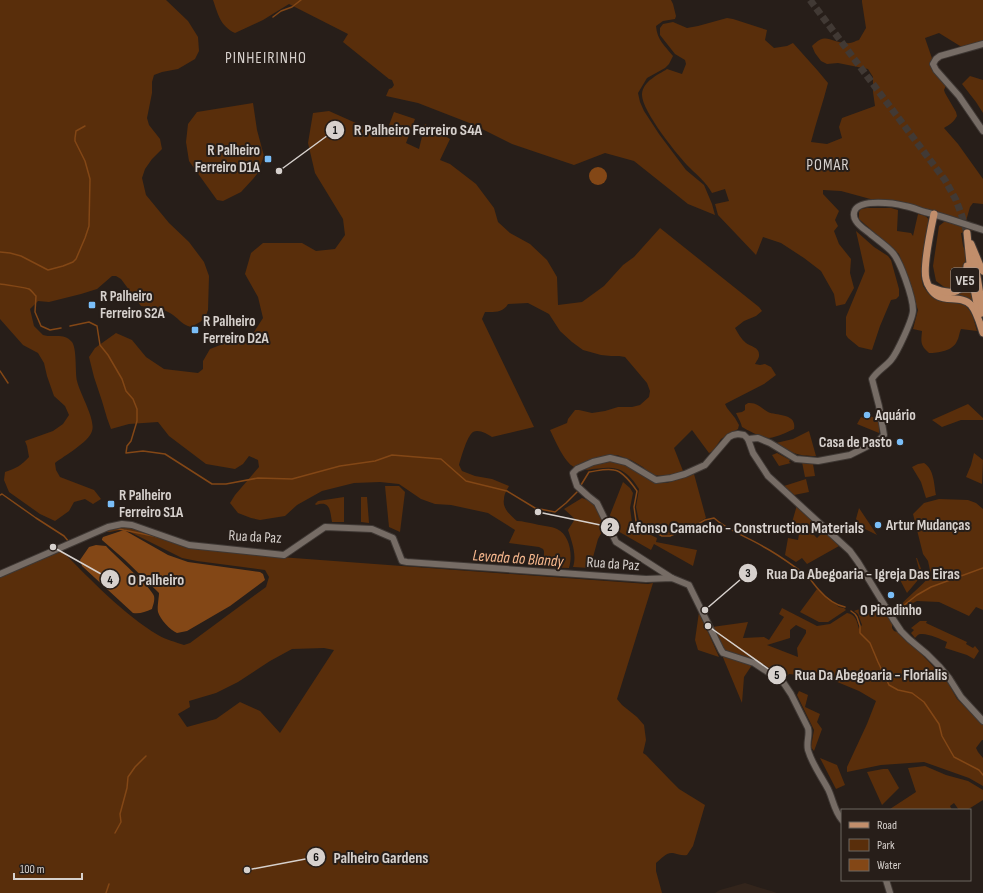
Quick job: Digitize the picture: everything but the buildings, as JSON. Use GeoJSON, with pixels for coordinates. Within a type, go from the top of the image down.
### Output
{"type":"FeatureCollection","features":[{"type":"Feature","properties":{"kind":"main road","name":"VE5"},"geometry":{"type":"LineString","coordinates":[[934,214],[925,268],[926,279],[929,287],[938,296],[966,301],[971,305],[983,333]]}},
{"type":"Feature","properties":{"kind":"main road","name":"VE5"},"geometry":{"type":"LineString","coordinates":[[929,287],[949,293],[962,286],[966,277],[968,236]]}},
{"type":"Feature","properties":{"kind":"main road","name":"VE5"},"geometry":{"type":"LineString","coordinates":[[968,236],[983,271]]}},
{"type":"Feature","properties":{"kind":"main road","name":"VE5"},"geometry":{"type":"LineString","coordinates":[[968,236],[976,270],[983,313]]}},
{"type":"Feature","properties":{"kind":"main road","name":"VE5"},"geometry":{"type":"LineString","coordinates":[[968,236],[971,273],[977,307],[983,329]]}},
{"type":"Feature","properties":{"kind":"street"},"geometry":{"type":"LineString","coordinates":[[983,44],[940,56],[933,64],[936,70],[959,96],[983,131]]}},
{"type":"Feature","properties":{"kind":"street"},"geometry":{"type":"LineString","coordinates":[[748,439],[758,438],[770,443],[796,459],[818,461],[850,455],[878,441],[884,435],[872,379],[875,374],[892,359],[904,336],[913,314],[913,310],[911,297],[897,258],[892,251],[859,224],[855,218],[854,212],[857,207],[865,204],[882,203],[905,206],[983,230]]}},
{"type":"Feature","properties":{"kind":"street"},"geometry":{"type":"LineString","coordinates":[[672,578],[616,542],[597,503],[577,486],[573,473],[593,462],[610,458],[626,462],[656,480],[670,478],[705,465],[729,437],[738,434],[744,435],[748,439],[754,453],[768,476],[850,551],[901,630],[939,666],[949,678],[961,697],[983,721]]}},
{"type":"Feature","properties":{"kind":"street","name":"Rua da Paz"},"geometry":{"type":"LineString","coordinates":[[0,574],[108,527],[122,524],[132,525],[189,545],[284,555],[325,527],[372,529],[393,538],[402,560],[407,562],[638,579],[672,578],[689,585],[720,650],[723,653],[754,663],[783,682],[791,694],[808,728],[808,748],[811,757],[828,790],[838,816],[841,819]]}},
{"type":"Feature","properties":{"kind":"street"},"geometry":{"type":"LineString","coordinates":[[886,881],[890,893]]}},
{"type":"Feature","properties":{"kind":"shaded area"},"geometry":{"type":"Polygon","coordinates":[[[745,883],[777,893],[715,893],[720,890],[745,883]]]}},
{"type":"Feature","properties":{"kind":"green space"},"geometry":{"type":"Polygon","coordinates":[[[0,0],[166,0],[188,21],[198,37],[199,51],[195,59],[178,69],[154,75],[147,118],[149,125],[160,139],[162,149],[145,169],[142,178],[146,195],[169,223],[189,242],[204,262],[209,276],[208,310],[205,318],[200,322],[191,327],[187,326],[167,311],[141,306],[121,279],[116,276],[112,276],[97,289],[49,302],[38,301],[30,309],[34,326],[43,335],[63,336],[74,345],[77,381],[93,426],[90,435],[86,440],[55,463],[56,470],[60,477],[94,490],[101,499],[93,504],[85,499],[74,502],[69,511],[55,521],[40,514],[9,492],[4,480],[5,472],[12,470],[29,457],[25,441],[53,431],[63,424],[69,415],[65,406],[54,396],[44,363],[38,353],[23,345],[0,319],[0,0]]]}},
{"type":"Feature","properties":{"kind":"green space"},"geometry":{"type":"Polygon","coordinates":[[[213,0],[671,0],[676,16],[675,19],[663,21],[656,26],[660,39],[673,56],[665,68],[647,78],[638,93],[644,111],[659,134],[686,170],[704,185],[715,215],[688,204],[634,161],[605,153],[574,165],[512,144],[472,124],[418,103],[386,96],[389,89],[394,85],[392,80],[343,42],[348,34],[289,4],[263,20],[235,33],[223,23],[218,15],[213,0]]]}},
{"type":"Feature","properties":{"kind":"green space"},"geometry":{"type":"Polygon","coordinates":[[[862,0],[983,0],[983,44],[965,49],[939,33],[925,38],[936,70],[947,83],[944,90],[957,116],[953,122],[944,128],[958,144],[983,179],[983,204],[973,203],[970,207],[966,221],[899,202],[874,200],[841,191],[823,190],[823,194],[839,211],[835,220],[838,226],[834,231],[839,244],[851,259],[850,273],[854,288],[845,304],[836,306],[834,294],[821,271],[781,243],[763,237],[756,255],[718,215],[715,204],[729,201],[725,189],[712,193],[704,182],[684,162],[669,144],[647,111],[642,94],[645,85],[655,76],[667,69],[682,74],[686,64],[685,60],[675,54],[660,35],[660,28],[663,24],[673,22],[687,28],[727,18],[733,19],[767,30],[765,40],[774,48],[787,46],[793,43],[828,83],[811,142],[827,144],[842,138],[839,127],[842,118],[875,106],[873,77],[868,69],[838,63],[827,64],[821,61],[812,46],[821,39],[825,38],[841,43],[852,43],[859,40],[866,28],[862,0]]]}},
{"type":"Feature","properties":{"kind":"green space"},"geometry":{"type":"Polygon","coordinates":[[[970,76],[983,80],[983,113],[962,84],[970,76]]]}},
{"type":"Feature","properties":{"kind":"green space"},"geometry":{"type":"Polygon","coordinates":[[[253,103],[257,130],[264,156],[257,174],[241,192],[223,201],[217,200],[189,161],[186,142],[188,124],[197,112],[253,103]]]}},
{"type":"Feature","properties":{"kind":"green space"},"geometry":{"type":"Polygon","coordinates":[[[329,111],[385,136],[394,112],[415,119],[406,143],[419,149],[425,124],[450,139],[440,160],[450,164],[476,184],[494,208],[498,222],[510,233],[530,244],[547,260],[557,277],[558,305],[582,302],[604,286],[623,265],[634,257],[660,228],[759,307],[762,311],[735,328],[744,341],[758,351],[759,357],[755,364],[765,364],[771,367],[776,375],[764,384],[725,404],[739,425],[738,429],[721,439],[713,451],[709,453],[692,430],[674,448],[683,471],[679,473],[667,476],[650,475],[643,467],[631,460],[617,455],[586,461],[574,467],[563,456],[550,430],[567,423],[568,419],[575,410],[592,413],[618,407],[632,407],[640,405],[649,397],[650,391],[647,383],[625,357],[601,355],[583,350],[560,331],[549,314],[528,303],[508,304],[504,309],[495,312],[485,312],[482,319],[534,427],[492,437],[480,431],[473,432],[466,442],[459,465],[462,471],[475,476],[492,479],[509,486],[504,495],[504,505],[509,514],[517,521],[552,527],[561,532],[568,541],[571,557],[569,568],[544,567],[543,549],[539,547],[509,543],[515,530],[488,513],[451,505],[435,504],[421,499],[399,484],[380,482],[354,483],[322,491],[297,505],[285,516],[260,520],[238,513],[230,503],[259,467],[258,460],[249,456],[243,464],[235,469],[206,464],[169,436],[158,422],[129,424],[111,429],[89,357],[95,348],[116,333],[132,340],[146,357],[164,369],[198,373],[203,369],[203,361],[210,349],[254,332],[263,318],[258,297],[245,274],[251,253],[263,243],[302,243],[316,251],[335,249],[345,235],[343,219],[315,173],[308,143],[313,113],[329,111]]]}},
{"type":"Feature","properties":{"kind":"green space"},"geometry":{"type":"Polygon","coordinates":[[[891,208],[898,210],[897,231],[911,233],[913,236],[918,214],[928,218],[929,225],[921,276],[923,286],[928,293],[935,298],[965,305],[973,317],[977,331],[961,329],[958,340],[955,344],[949,349],[941,352],[929,353],[924,348],[921,338],[922,331],[913,329],[918,310],[899,254],[859,219],[859,212],[861,209],[891,208]]]}},
{"type":"Feature","properties":{"kind":"green space"},"geometry":{"type":"Polygon","coordinates":[[[944,222],[974,230],[961,233],[963,246],[966,252],[965,274],[958,286],[947,289],[936,281],[933,266],[939,226],[944,222]]]}},
{"type":"Feature","properties":{"kind":"green space"},"geometry":{"type":"Polygon","coordinates":[[[856,231],[891,260],[899,289],[899,296],[896,299],[891,300],[872,350],[859,347],[846,335],[846,317],[865,271],[856,231]]]}},
{"type":"Feature","properties":{"kind":"green space"},"geometry":{"type":"Polygon","coordinates":[[[970,277],[975,304],[952,297],[964,287],[970,277]]]}},
{"type":"Feature","properties":{"kind":"green space"},"geometry":{"type":"Polygon","coordinates":[[[748,403],[756,404],[768,412],[786,416],[792,420],[794,429],[779,436],[766,438],[742,427],[736,413],[745,410],[745,405],[748,403]]]}},
{"type":"Feature","properties":{"kind":"green space"},"geometry":{"type":"Polygon","coordinates":[[[968,404],[983,418],[983,420],[961,420],[942,427],[932,420],[968,404]]]}},
{"type":"Feature","properties":{"kind":"green space"},"geometry":{"type":"Polygon","coordinates":[[[870,416],[879,420],[879,433],[857,424],[861,417],[868,420],[870,416]]]}},
{"type":"Feature","properties":{"kind":"green space"},"geometry":{"type":"Polygon","coordinates":[[[809,431],[816,456],[795,453],[776,443],[793,439],[809,431]]]}},
{"type":"Feature","properties":{"kind":"green space"},"geometry":{"type":"Polygon","coordinates":[[[777,453],[790,460],[789,462],[791,463],[779,466],[772,455],[777,453]]]}},
{"type":"Feature","properties":{"kind":"green space"},"geometry":{"type":"Polygon","coordinates":[[[974,453],[983,460],[982,484],[966,477],[974,453]]]}},
{"type":"Feature","properties":{"kind":"green space"},"geometry":{"type":"Polygon","coordinates":[[[610,461],[625,465],[655,482],[667,483],[694,474],[706,518],[696,524],[669,535],[657,531],[639,521],[636,507],[639,489],[628,475],[623,471],[611,468],[585,469],[594,464],[610,461]]]}},
{"type":"Feature","properties":{"kind":"green space"},"geometry":{"type":"Polygon","coordinates":[[[802,462],[813,464],[815,476],[805,477],[802,462]]]}},
{"type":"Feature","properties":{"kind":"green space"},"geometry":{"type":"Polygon","coordinates":[[[924,463],[932,473],[936,495],[926,498],[921,482],[912,467],[924,463]]]}},
{"type":"Feature","properties":{"kind":"green space"},"geometry":{"type":"Polygon","coordinates":[[[806,479],[809,492],[794,495],[784,486],[806,479]]]}},
{"type":"Feature","properties":{"kind":"green space"},"geometry":{"type":"Polygon","coordinates":[[[623,482],[633,493],[630,508],[632,523],[637,528],[657,538],[656,542],[697,550],[693,566],[654,544],[651,550],[616,530],[610,515],[623,482]]]}},
{"type":"Feature","properties":{"kind":"green space"},"geometry":{"type":"Polygon","coordinates":[[[385,486],[399,486],[405,492],[400,532],[389,527],[385,486]]]}},
{"type":"Feature","properties":{"kind":"green space"},"geometry":{"type":"Polygon","coordinates":[[[344,497],[344,522],[332,522],[329,508],[325,504],[315,504],[318,501],[344,497]]]}},
{"type":"Feature","properties":{"kind":"green space"},"geometry":{"type":"Polygon","coordinates":[[[361,497],[367,497],[369,523],[361,522],[361,497]]]}},
{"type":"Feature","properties":{"kind":"green space"},"geometry":{"type":"Polygon","coordinates":[[[582,498],[592,503],[598,510],[604,528],[598,539],[590,568],[573,567],[574,553],[568,530],[575,519],[564,509],[582,498]]]}},
{"type":"Feature","properties":{"kind":"green space"},"geometry":{"type":"Polygon","coordinates":[[[939,499],[968,500],[976,503],[983,509],[983,610],[976,607],[969,616],[939,602],[917,601],[900,614],[898,612],[898,608],[931,575],[928,561],[923,554],[913,514],[924,503],[939,499]]]}},
{"type":"Feature","properties":{"kind":"green space"},"geometry":{"type":"Polygon","coordinates":[[[797,505],[817,522],[811,532],[817,538],[824,531],[839,546],[807,564],[802,558],[796,562],[785,555],[788,538],[798,540],[800,529],[791,526],[797,505]]]}},
{"type":"Feature","properties":{"kind":"green space"},"geometry":{"type":"Polygon","coordinates":[[[859,508],[877,535],[863,528],[856,519],[859,508]]]}},
{"type":"Feature","properties":{"kind":"green space"},"geometry":{"type":"Polygon","coordinates":[[[132,526],[187,548],[280,557],[648,584],[653,583],[617,699],[644,725],[646,740],[643,753],[679,789],[705,805],[693,846],[687,855],[670,853],[656,863],[656,871],[662,893],[0,893],[0,577],[62,551],[132,617],[161,637],[184,645],[190,643],[266,587],[269,577],[265,570],[182,558],[124,529],[104,532],[112,528],[132,526]],[[324,648],[292,649],[270,661],[238,682],[216,693],[189,701],[190,707],[178,714],[187,727],[216,719],[240,702],[260,711],[280,733],[334,650],[324,648]]]}},
{"type":"Feature","properties":{"kind":"green space"},"geometry":{"type":"Polygon","coordinates":[[[916,558],[923,574],[907,593],[899,578],[903,576],[906,580],[917,574],[916,570],[919,569],[916,558]]]}},
{"type":"Feature","properties":{"kind":"green space"},"geometry":{"type":"Polygon","coordinates":[[[817,589],[839,607],[846,610],[828,622],[819,622],[800,612],[817,589]]]}},
{"type":"Feature","properties":{"kind":"green space"},"geometry":{"type":"Polygon","coordinates":[[[782,608],[817,626],[830,624],[847,613],[852,615],[857,621],[859,629],[862,625],[858,614],[854,611],[858,609],[873,611],[892,619],[892,628],[894,631],[900,633],[910,642],[947,681],[957,699],[983,724],[983,740],[976,748],[983,758],[983,786],[969,778],[924,762],[881,765],[847,772],[847,767],[876,701],[859,691],[830,679],[789,674],[785,678],[756,660],[724,650],[724,647],[712,627],[748,622],[743,638],[764,637],[769,640],[784,617],[779,614],[782,608]],[[796,625],[790,630],[790,638],[767,645],[798,657],[797,648],[806,633],[806,630],[796,625]]]}},
{"type":"Feature","properties":{"kind":"green space"},"geometry":{"type":"Polygon","coordinates":[[[699,612],[719,657],[698,650],[695,640],[699,612]]]}},
{"type":"Feature","properties":{"kind":"green space"},"geometry":{"type":"Polygon","coordinates":[[[920,621],[927,621],[926,623],[967,642],[966,644],[973,648],[975,646],[979,651],[974,659],[967,655],[945,648],[947,642],[934,636],[921,634],[915,638],[911,633],[914,630],[911,628],[920,621]]]}},
{"type":"Feature","properties":{"kind":"green space"},"geometry":{"type":"Polygon","coordinates":[[[722,655],[752,665],[744,677],[742,703],[722,655]]]}},
{"type":"Feature","properties":{"kind":"green space"},"geometry":{"type":"Polygon","coordinates":[[[799,691],[808,695],[805,707],[820,714],[817,722],[822,729],[814,751],[811,747],[814,730],[797,695],[799,691]]]}},
{"type":"Feature","properties":{"kind":"green space"},"geometry":{"type":"Polygon","coordinates":[[[820,758],[837,765],[845,785],[836,789],[820,758]]]}},
{"type":"Feature","properties":{"kind":"green space"},"geometry":{"type":"Polygon","coordinates":[[[925,766],[946,775],[968,781],[983,790],[983,800],[969,809],[958,809],[954,803],[950,806],[952,809],[890,809],[916,792],[908,768],[925,766]]]}},
{"type":"Feature","properties":{"kind":"green space"},"geometry":{"type":"Polygon","coordinates":[[[888,769],[899,788],[882,805],[867,772],[888,769]]]}},
{"type":"Feature","properties":{"kind":"water"},"geometry":{"type":"Polygon","coordinates":[[[598,167],[604,170],[607,176],[604,182],[598,185],[592,182],[589,176],[592,170],[598,167]]]}},
{"type":"Feature","properties":{"kind":"water"},"geometry":{"type":"Polygon","coordinates":[[[124,530],[168,555],[188,562],[260,572],[263,574],[265,580],[230,606],[187,631],[177,633],[174,632],[159,615],[159,593],[102,540],[103,537],[124,530]]]}},
{"type":"Feature","properties":{"kind":"water"},"geometry":{"type":"Polygon","coordinates":[[[96,545],[106,546],[147,586],[154,596],[152,609],[133,613],[82,566],[80,560],[89,547],[96,545]]]}},
{"type":"Feature","properties":{"kind":"waterway"},"geometry":{"type":"LineString","coordinates":[[273,17],[281,11],[292,7],[301,0]]}},
{"type":"Feature","properties":{"kind":"waterway"},"geometry":{"type":"LineString","coordinates":[[0,252],[21,256],[48,270],[63,266],[73,262],[76,259],[89,226],[90,179],[85,161],[75,141],[76,131],[85,126]]}},
{"type":"Feature","properties":{"kind":"waterway"},"geometry":{"type":"LineString","coordinates":[[0,284],[30,290],[36,296],[35,312],[41,326],[50,330],[61,328]]}},
{"type":"Feature","properties":{"kind":"waterway"},"geometry":{"type":"LineString","coordinates":[[70,326],[89,322],[97,326],[100,345],[108,355],[122,379],[126,391],[133,399],[137,409],[137,421],[131,441],[127,446],[126,453],[143,451],[165,454],[212,484],[226,484],[258,478],[292,479],[340,466],[375,461],[392,455],[441,459],[466,481],[507,491],[535,508],[555,512],[577,492]]}},
{"type":"Feature","properties":{"kind":"waterway"},"geometry":{"type":"LineString","coordinates":[[0,371],[8,383]]}},
{"type":"Feature","properties":{"kind":"waterway"},"geometry":{"type":"LineString","coordinates":[[581,485],[589,472],[608,469],[617,471],[627,478],[637,491],[634,507],[636,521],[662,536],[670,536],[705,520],[714,518],[725,527],[775,553],[805,574],[817,588],[834,603],[845,607]]}},
{"type":"Feature","properties":{"kind":"waterway","name":"Levada do Blandy"},"geometry":{"type":"LineString","coordinates":[[0,495],[2,494],[64,536],[69,542]]}},
{"type":"Feature","properties":{"kind":"waterway","name":"Levada do Blandy"},"geometry":{"type":"LineString","coordinates":[[114,528],[158,537]]}},
{"type":"Feature","properties":{"kind":"waterway"},"geometry":{"type":"LineString","coordinates":[[894,614],[917,595],[931,587],[983,568]]}},
{"type":"Feature","properties":{"kind":"waterway"},"geometry":{"type":"LineString","coordinates":[[851,611],[857,617],[860,626],[860,633],[870,643],[889,685],[898,690],[912,693],[924,702],[939,724],[942,736],[954,757],[979,770],[983,775]]}},
{"type":"Feature","properties":{"kind":"waterway"},"geometry":{"type":"LineString","coordinates":[[115,833],[121,822],[120,814],[127,788],[128,777],[146,756]]}},
{"type":"Feature","properties":{"kind":"waterway"},"geometry":{"type":"LineString","coordinates":[[106,893],[109,884]]}},
{"type":"Feature","properties":{"kind":"tunnel"},"geometry":{"type":"LineString","coordinates":[[810,0],[945,180],[956,200],[967,233]]}},
{"type":"Feature","properties":{"kind":"place","name":"R Palheiro Ferreiro D1A"},"geometry":{"type":"Point","coordinates":[268,159]}},
{"type":"Feature","properties":{"kind":"place","name":"R Palheiro Ferreiro S4A"},"geometry":{"type":"Point","coordinates":[279,171]}},
{"type":"Feature","properties":{"kind":"place","name":"R Palheiro Ferreiro S2A"},"geometry":{"type":"Point","coordinates":[92,305]}},
{"type":"Feature","properties":{"kind":"place","name":"R Palheiro Ferreiro D2A"},"geometry":{"type":"Point","coordinates":[195,330]}},
{"type":"Feature","properties":{"kind":"place","name":"Aquário"},"geometry":{"type":"Point","coordinates":[867,415]}},
{"type":"Feature","properties":{"kind":"place","name":"Casa de Pasto"},"geometry":{"type":"Point","coordinates":[900,442]}},
{"type":"Feature","properties":{"kind":"place","name":"R Palheiro Ferreiro S1A"},"geometry":{"type":"Point","coordinates":[111,504]}},
{"type":"Feature","properties":{"kind":"place","name":"Afonso Camacho - Construction Materials"},"geometry":{"type":"Point","coordinates":[538,512]}},
{"type":"Feature","properties":{"kind":"place","name":"Artur Mudanças"},"geometry":{"type":"Point","coordinates":[878,525]}},
{"type":"Feature","properties":{"kind":"place","name":"O Palheiro"},"geometry":{"type":"Point","coordinates":[53,547]}},
{"type":"Feature","properties":{"kind":"place","name":"O Picadinho"},"geometry":{"type":"Point","coordinates":[891,595]}},
{"type":"Feature","properties":{"kind":"place","name":"Rua Da Abegoaria - Igreja Das Eiras"},"geometry":{"type":"Point","coordinates":[705,610]}},
{"type":"Feature","properties":{"kind":"place","name":"Rua Da Abegoaria - Florialis"},"geometry":{"type":"Point","coordinates":[708,626]}},
{"type":"Feature","properties":{"kind":"place","name":"Palheiro Gardens"},"geometry":{"type":"Point","coordinates":[247,870]}},
{"type":"Feature","properties":{"kind":"district","name":"PINHEIRINHO"},"geometry":{"type":"Point","coordinates":[266,58]}},
{"type":"Feature","properties":{"kind":"district","name":"POMAR"},"geometry":{"type":"Point","coordinates":[828,165]}}]}
